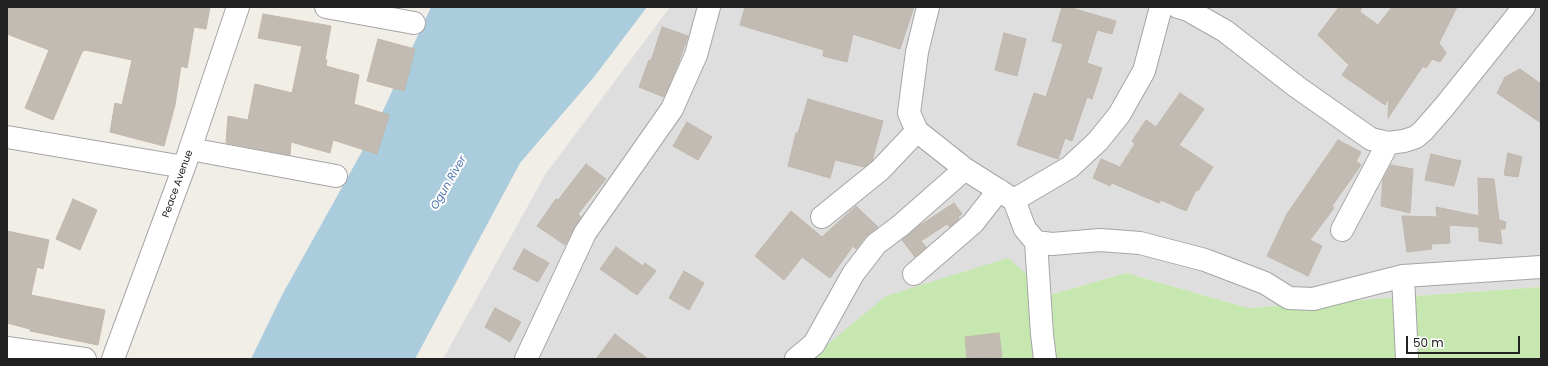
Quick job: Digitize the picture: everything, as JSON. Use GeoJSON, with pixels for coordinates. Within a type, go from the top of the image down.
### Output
{"type":"FeatureCollection","features":[{"type":"Feature","properties":{"kind":"street","name":"Peace Avenue"},"geometry":{"type":"LineString","coordinates":[[113,359],[187,158],[238,7]]}},
{"type":"Feature","properties":{"kind":"street"},"geometry":{"type":"LineString","coordinates":[[326,7],[414,23]]}},
{"type":"Feature","properties":{"kind":"street"},"geometry":{"type":"LineString","coordinates":[[526,359],[585,232],[672,109],[696,55],[709,7]]}},
{"type":"Feature","properties":{"kind":"street"},"geometry":{"type":"LineString","coordinates":[[928,7],[917,52],[910,113],[917,132],[965,169],[1007,195],[1025,229],[1036,242],[1045,359]]}},
{"type":"Feature","properties":{"kind":"street"},"geometry":{"type":"LineString","coordinates":[[914,274],[1007,195],[1070,167],[1098,141],[1119,115],[1144,70],[1161,7]]}},
{"type":"Feature","properties":{"kind":"street"},"geometry":{"type":"LineString","coordinates":[[1178,7],[1188,10],[1225,31],[1297,87],[1371,139],[1388,143],[1404,142],[1416,137],[1423,131],[1524,7]]}},
{"type":"Feature","properties":{"kind":"street"},"geometry":{"type":"LineString","coordinates":[[822,217],[880,170],[917,132]]}},
{"type":"Feature","properties":{"kind":"street"},"geometry":{"type":"LineString","coordinates":[[7,137],[336,176]]}},
{"type":"Feature","properties":{"kind":"street"},"geometry":{"type":"LineString","coordinates":[[1342,230],[1388,143]]}},
{"type":"Feature","properties":{"kind":"street"},"geometry":{"type":"LineString","coordinates":[[796,359],[814,344],[842,298],[853,274],[876,244],[900,226],[965,169]]}},
{"type":"Feature","properties":{"kind":"street"},"geometry":{"type":"LineString","coordinates":[[1036,242],[1052,244],[1100,240],[1140,243],[1205,260],[1265,283],[1289,298],[1313,299],[1403,276],[1541,267]]}},
{"type":"Feature","properties":{"kind":"street"},"geometry":{"type":"LineString","coordinates":[[1403,276],[1407,359]]}},
{"type":"Feature","properties":{"kind":"street"},"geometry":{"type":"LineString","coordinates":[[7,348],[85,359]]}},
{"type":"Feature","properties":{"kind":"shaded area"},"geometry":{"type":"Polygon","coordinates":[[[670,7],[1541,7],[1541,287],[1248,308],[1126,273],[1050,295],[810,359],[443,359],[545,175],[670,7]]]}},
{"type":"Feature","properties":{"kind":"green space"},"geometry":{"type":"Polygon","coordinates":[[[1008,258],[1050,295],[1126,273],[1248,308],[1541,287],[1541,359],[810,359],[886,296],[1008,258]]]}},
{"type":"Feature","properties":{"kind":"water","name":"Ogun River"},"geometry":{"type":"Polygon","coordinates":[[[431,7],[647,7],[594,77],[520,163],[415,359],[251,359],[282,295],[374,130],[431,7]]]}},
{"type":"Feature","properties":{"kind":"building"},"geometry":{"type":"Polygon","coordinates":[[[7,7],[210,7],[206,29],[194,27],[187,68],[181,66],[175,105],[164,146],[110,132],[115,103],[122,105],[132,60],[85,50],[82,52],[53,120],[25,108],[49,50],[7,34],[7,7]]]}},
{"type":"Feature","properties":{"kind":"building"},"geometry":{"type":"Polygon","coordinates":[[[745,7],[914,7],[900,49],[853,34],[847,62],[823,56],[824,50],[740,25],[745,7]]]}},
{"type":"Feature","properties":{"kind":"building"},"geometry":{"type":"Polygon","coordinates":[[[1062,7],[1068,7],[1116,21],[1112,34],[1097,30],[1087,63],[1102,68],[1092,99],[1087,97],[1072,141],[1065,138],[1058,159],[1017,145],[1034,93],[1046,97],[1063,44],[1052,41],[1062,7]]]}},
{"type":"Feature","properties":{"kind":"building"},"geometry":{"type":"Polygon","coordinates":[[[1339,7],[1362,7],[1360,12],[1378,25],[1392,7],[1457,7],[1439,43],[1446,53],[1440,62],[1432,59],[1426,68],[1423,66],[1388,118],[1389,97],[1385,105],[1342,75],[1349,65],[1318,35],[1339,7]]]}},
{"type":"Feature","properties":{"kind":"building"},"geometry":{"type":"Polygon","coordinates":[[[263,14],[331,26],[325,60],[327,60],[326,66],[359,75],[354,104],[389,115],[377,154],[333,140],[330,153],[291,142],[290,155],[226,143],[228,116],[248,120],[255,84],[292,93],[302,46],[258,38],[263,14]]]}},
{"type":"Feature","properties":{"kind":"building"},"geometry":{"type":"Polygon","coordinates":[[[662,27],[688,36],[664,97],[639,87],[649,60],[651,61],[662,27]]]}},
{"type":"Feature","properties":{"kind":"building"},"geometry":{"type":"Polygon","coordinates":[[[1004,33],[1026,39],[1017,76],[995,70],[1004,33]]]}},
{"type":"Feature","properties":{"kind":"building"},"geometry":{"type":"Polygon","coordinates":[[[378,39],[415,49],[404,91],[367,81],[378,39]]]}},
{"type":"Feature","properties":{"kind":"building"},"geometry":{"type":"Polygon","coordinates":[[[1520,69],[1541,84],[1541,123],[1497,93],[1505,77],[1520,69]]]}},
{"type":"Feature","properties":{"kind":"building"},"geometry":{"type":"Polygon","coordinates":[[[1180,93],[1204,109],[1179,145],[1213,167],[1198,191],[1196,190],[1186,211],[1161,200],[1159,203],[1112,183],[1110,186],[1093,178],[1101,159],[1120,167],[1135,144],[1132,141],[1146,120],[1156,127],[1180,93]]]}},
{"type":"Feature","properties":{"kind":"building"},"geometry":{"type":"Polygon","coordinates":[[[808,99],[883,121],[872,161],[864,167],[835,160],[830,178],[788,166],[796,133],[798,133],[808,99]]]}},
{"type":"Feature","properties":{"kind":"building"},"geometry":{"type":"Polygon","coordinates":[[[687,122],[712,137],[698,160],[673,146],[687,122]]]}},
{"type":"Feature","properties":{"kind":"building"},"geometry":{"type":"Polygon","coordinates":[[[1338,140],[1361,152],[1356,161],[1361,165],[1332,206],[1334,208],[1310,240],[1322,246],[1308,276],[1267,256],[1287,214],[1338,140]]]}},
{"type":"Feature","properties":{"kind":"building"},"geometry":{"type":"Polygon","coordinates":[[[1508,153],[1522,157],[1518,177],[1504,175],[1508,153]]]}},
{"type":"Feature","properties":{"kind":"building"},"geometry":{"type":"Polygon","coordinates":[[[1431,154],[1461,161],[1454,186],[1425,180],[1431,154]]]}},
{"type":"Feature","properties":{"kind":"building"},"geometry":{"type":"Polygon","coordinates":[[[586,164],[606,179],[578,214],[581,217],[565,245],[537,226],[556,199],[558,200],[586,164]]]}},
{"type":"Feature","properties":{"kind":"building"},"geometry":{"type":"Polygon","coordinates":[[[1391,165],[1413,169],[1410,213],[1381,206],[1383,179],[1391,165]]]}},
{"type":"Feature","properties":{"kind":"building"},"geometry":{"type":"Polygon","coordinates":[[[1478,178],[1494,179],[1499,220],[1506,222],[1505,229],[1500,229],[1502,244],[1479,241],[1479,227],[1449,225],[1450,243],[1431,244],[1432,249],[1407,252],[1402,216],[1437,217],[1436,207],[1479,216],[1478,178]]]}},
{"type":"Feature","properties":{"kind":"building"},"geometry":{"type":"Polygon","coordinates":[[[73,199],[97,210],[80,250],[56,239],[73,199]]]}},
{"type":"Feature","properties":{"kind":"building"},"geometry":{"type":"Polygon","coordinates":[[[954,203],[962,214],[958,217],[959,219],[950,227],[947,224],[921,241],[926,247],[915,257],[902,240],[919,226],[954,203]]]}},
{"type":"Feature","properties":{"kind":"building"},"geometry":{"type":"Polygon","coordinates":[[[856,206],[878,227],[866,236],[856,249],[853,246],[830,278],[802,257],[784,280],[755,256],[791,211],[822,237],[856,206]]]}},
{"type":"Feature","properties":{"kind":"building"},"geometry":{"type":"Polygon","coordinates":[[[7,231],[49,240],[43,269],[37,267],[31,295],[105,310],[98,345],[30,331],[30,329],[7,323],[7,231]]]}},
{"type":"Feature","properties":{"kind":"building"},"geometry":{"type":"Polygon","coordinates":[[[616,247],[643,266],[645,263],[656,271],[637,295],[600,269],[616,247]]]}},
{"type":"Feature","properties":{"kind":"building"},"geometry":{"type":"Polygon","coordinates":[[[524,249],[549,263],[538,282],[513,269],[524,249]]]}},
{"type":"Feature","properties":{"kind":"building"},"geometry":{"type":"Polygon","coordinates":[[[684,271],[704,283],[689,310],[669,298],[684,271]]]}},
{"type":"Feature","properties":{"kind":"building"},"geometry":{"type":"Polygon","coordinates":[[[495,308],[521,322],[510,342],[485,327],[495,308]]]}},
{"type":"Feature","properties":{"kind":"building"},"geometry":{"type":"Polygon","coordinates":[[[999,333],[1002,357],[967,359],[965,337],[999,333]]]}},
{"type":"Feature","properties":{"kind":"building"},"geometry":{"type":"Polygon","coordinates":[[[615,334],[648,359],[596,359],[615,334]]]}}]}
